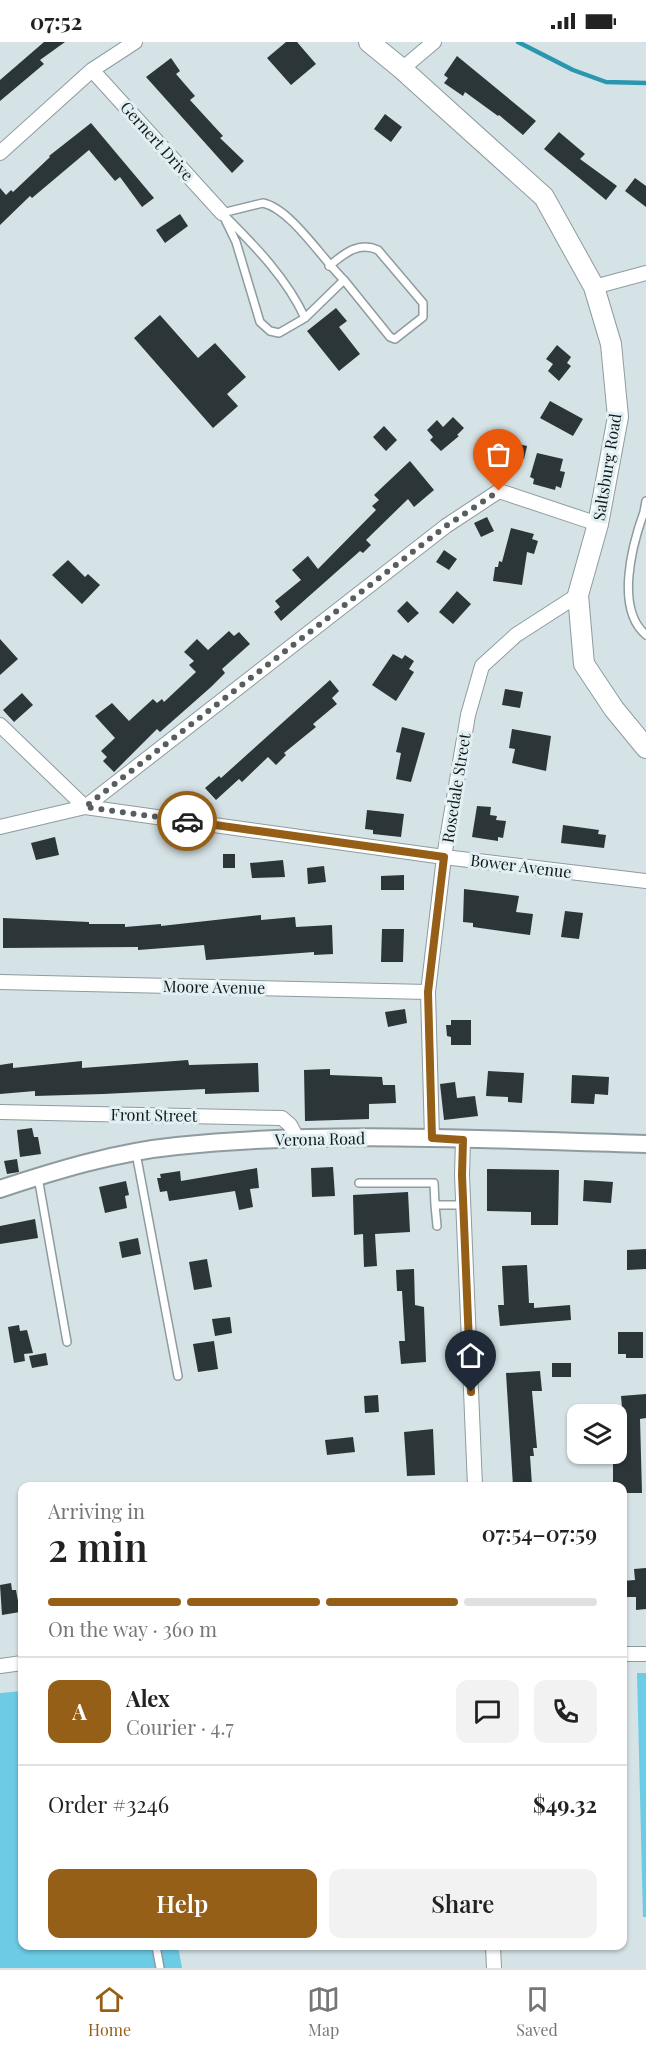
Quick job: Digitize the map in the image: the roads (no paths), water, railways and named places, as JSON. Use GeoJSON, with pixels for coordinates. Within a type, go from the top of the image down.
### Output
{"type":"FeatureCollection","features":[{"type":"Feature","properties":{"kind":"main road","name":"Saltsburg Road"},"geometry":{"type":"LineString","coordinates":[[369,42],[544,197],[594,287],[610,344],[618,417],[598,524],[579,595],[584,664],[614,710],[646,748]]}},
{"type":"Feature","properties":{"kind":"street"},"geometry":{"type":"LineString","coordinates":[[0,153],[92,70],[135,42]]}},
{"type":"Feature","properties":{"kind":"street"},"geometry":{"type":"LineString","coordinates":[[402,69],[434,42]]}},
{"type":"Feature","properties":{"kind":"street","name":"Gernert Drive"},"geometry":{"type":"LineString","coordinates":[[92,70],[222,213]]}},
{"type":"Feature","properties":{"kind":"street"},"geometry":{"type":"LineString","coordinates":[[594,287],[646,273]]}},
{"type":"Feature","properties":{"kind":"street"},"geometry":{"type":"LineString","coordinates":[[0,827],[85,807],[446,526],[499,491],[598,524]]}},
{"type":"Feature","properties":{"kind":"street","name":"Rosedale Street"},"geometry":{"type":"LineString","coordinates":[[432,1138],[428,992],[444,857],[468,715],[482,666],[516,635],[579,595]]}},
{"type":"Feature","properties":{"kind":"street"},"geometry":{"type":"LineString","coordinates":[[0,726],[85,807]]}},
{"type":"Feature","properties":{"kind":"street","name":"Bower Avenue"},"geometry":{"type":"LineString","coordinates":[[85,807],[444,857],[646,881]]}},
{"type":"Feature","properties":{"kind":"street","name":"Moore Avenue"},"geometry":{"type":"LineString","coordinates":[[0,982],[428,992]]}},
{"type":"Feature","properties":{"kind":"street","name":"Front Street"},"geometry":{"type":"LineString","coordinates":[[0,1112],[282,1118],[290,1125],[297,1138]]}},
{"type":"Feature","properties":{"kind":"street","name":"Verona Road"},"geometry":{"type":"LineString","coordinates":[[0,1189],[105,1158],[175,1146],[297,1138],[432,1138],[646,1144]]}},
{"type":"Feature","properties":{"kind":"street"},"geometry":{"type":"LineString","coordinates":[[463,1140],[463,1204],[475,1482]]}},
{"type":"Feature","properties":{"kind":"street"},"geometry":{"type":"LineString","coordinates":[[627,1654],[646,1654]]}},
{"type":"Feature","properties":{"kind":"street"},"geometry":{"type":"LineString","coordinates":[[0,1666],[18,1664]]}},
{"type":"Feature","properties":{"kind":"street"},"geometry":{"type":"LineString","coordinates":[[493,1950],[494,1968]]}},
{"type":"Feature","properties":{"kind":"lane"},"geometry":{"type":"LineString","coordinates":[[222,213],[263,203],[274,206],[329,266],[344,280],[390,337],[395,339],[402,336],[423,317],[423,303],[378,250],[370,247],[357,247],[329,266]]}},
{"type":"Feature","properties":{"kind":"lane"},"geometry":{"type":"LineString","coordinates":[[222,213],[236,242],[260,322],[270,331],[279,333],[304,318],[344,280]]}},
{"type":"Feature","properties":{"kind":"lane"},"geometry":{"type":"LineString","coordinates":[[222,213],[261,254],[295,297],[304,318]]}},
{"type":"Feature","properties":{"kind":"lane"},"geometry":{"type":"LineString","coordinates":[[646,501],[645,513],[629,563],[632,611],[646,635]]}},
{"type":"Feature","properties":{"kind":"lane"},"geometry":{"type":"LineString","coordinates":[[136,1153],[177,1376]]}},
{"type":"Feature","properties":{"kind":"lane"},"geometry":{"type":"LineString","coordinates":[[38,1177],[67,1342]]}},
{"type":"Feature","properties":{"kind":"lane"},"geometry":{"type":"LineString","coordinates":[[359,1183],[434,1183],[437,1226]]}},
{"type":"Feature","properties":{"kind":"lane"},"geometry":{"type":"LineString","coordinates":[[435,1205],[463,1204]]}},
{"type":"Feature","properties":{"kind":"lane"},"geometry":{"type":"LineString","coordinates":[[157,1950],[160,1968]]}},
{"type":"Feature","properties":{"kind":"waterway"},"geometry":{"type":"LineString","coordinates":[[518,42],[573,70],[606,82],[646,83]]}}]}
